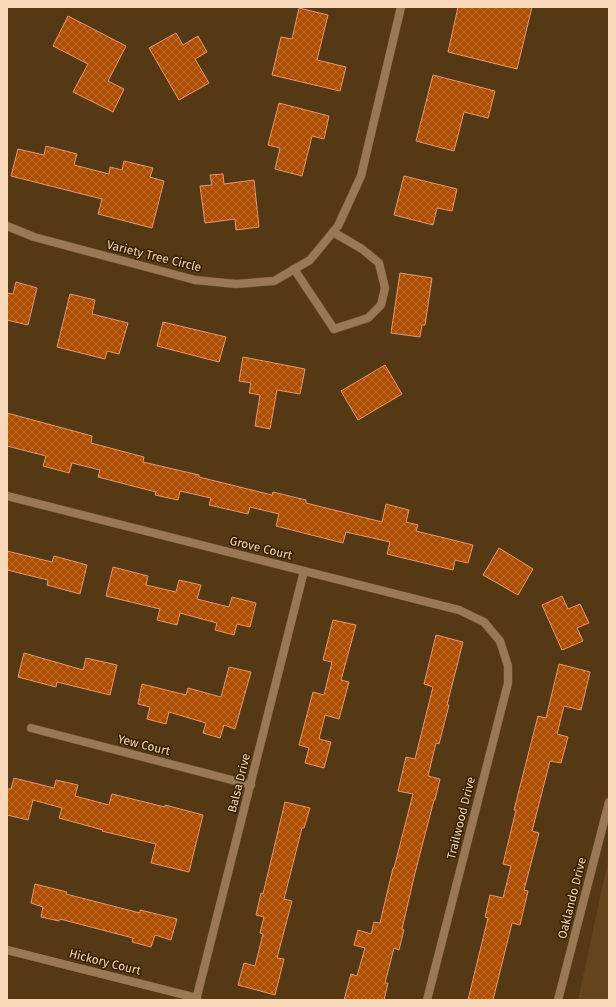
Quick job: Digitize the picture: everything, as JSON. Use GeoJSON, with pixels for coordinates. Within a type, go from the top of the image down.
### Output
{"type":"FeatureCollection","features":[{"type":"Feature","properties":{"kind":"street","name":"Variety Tree Circle"},"geometry":{"type":"LineString","coordinates":[[7,226],[34,237],[195,280],[236,284],[274,281],[310,260],[338,226],[361,176],[401,7]]}},
{"type":"Feature","properties":{"kind":"street"},"geometry":{"type":"LineString","coordinates":[[294,269],[334,329],[368,318],[381,305],[385,288],[379,263],[362,249],[333,232]]}},
{"type":"Feature","properties":{"kind":"street","name":"Grove Court"},"geometry":{"type":"LineString","coordinates":[[7,496],[459,610],[484,622],[500,641]]}},
{"type":"Feature","properties":{"kind":"street","name":"Balsa Drive"},"geometry":{"type":"LineString","coordinates":[[197,999],[304,571]]}},
{"type":"Feature","properties":{"kind":"street","name":"Trailwood Drive"},"geometry":{"type":"LineString","coordinates":[[427,1000],[508,683],[508,666],[500,641]]}},
{"type":"Feature","properties":{"kind":"street","name":"Yew Court"},"geometry":{"type":"LineString","coordinates":[[31,728],[251,785]]}},
{"type":"Feature","properties":{"kind":"street","name":"Oaklando Drive"},"geometry":{"type":"LineString","coordinates":[[558,1000],[609,802]]}},
{"type":"Feature","properties":{"kind":"street","name":"Hickory Court"},"geometry":{"type":"LineString","coordinates":[[7,950],[197,999]]}},
{"type":"Feature","properties":{"kind":"shaded area"},"geometry":{"type":"Polygon","coordinates":[[[609,856],[609,1000],[578,1000],[609,856]]]}},
{"type":"Feature","properties":{"kind":"building"},"geometry":{"type":"Polygon","coordinates":[[[458,7],[532,7],[517,69],[448,52],[458,7]]]}},
{"type":"Feature","properties":{"kind":"building"},"geometry":{"type":"Polygon","coordinates":[[[299,8],[328,15],[317,60],[346,67],[340,91],[272,75],[281,37],[292,39],[299,8]]]}},
{"type":"Feature","properties":{"kind":"building"},"geometry":{"type":"Polygon","coordinates":[[[68,16],[126,46],[108,81],[124,89],[113,112],[73,92],[88,64],[53,46],[68,16]]]}},
{"type":"Feature","properties":{"kind":"building"},"geometry":{"type":"Polygon","coordinates":[[[176,33],[183,45],[198,36],[207,52],[195,59],[209,83],[179,100],[149,48],[176,33]]]}},
{"type":"Feature","properties":{"kind":"building"},"geometry":{"type":"Polygon","coordinates":[[[433,75],[495,91],[488,118],[464,112],[454,151],[416,141],[433,75]]]}},
{"type":"Feature","properties":{"kind":"building"},"geometry":{"type":"Polygon","coordinates":[[[279,103],[329,116],[324,139],[312,136],[302,176],[275,169],[280,148],[268,145],[279,103]]]}},
{"type":"Feature","properties":{"kind":"building"},"geometry":{"type":"Polygon","coordinates":[[[46,146],[77,154],[74,165],[109,174],[110,167],[122,170],[124,161],[153,168],[150,177],[164,181],[152,228],[98,214],[102,199],[11,176],[18,149],[44,155],[46,146]]]}},
{"type":"Feature","properties":{"kind":"building"},"geometry":{"type":"Polygon","coordinates":[[[223,174],[224,184],[254,180],[259,227],[236,230],[235,219],[205,223],[200,186],[212,185],[210,175],[223,174]]]}},
{"type":"Feature","properties":{"kind":"building"},"geometry":{"type":"Polygon","coordinates":[[[404,176],[457,189],[452,211],[437,208],[433,225],[394,215],[404,176]]]}},
{"type":"Feature","properties":{"kind":"building"},"geometry":{"type":"Polygon","coordinates":[[[400,273],[432,278],[425,325],[422,325],[420,337],[391,333],[400,273]]]}},
{"type":"Feature","properties":{"kind":"building"},"geometry":{"type":"Polygon","coordinates":[[[16,282],[37,288],[28,325],[7,320],[7,293],[13,294],[16,282]]]}},
{"type":"Feature","properties":{"kind":"building"},"geometry":{"type":"Polygon","coordinates":[[[70,294],[95,300],[92,314],[128,323],[119,354],[107,351],[105,359],[57,347],[70,294]]]}},
{"type":"Feature","properties":{"kind":"building"},"geometry":{"type":"Polygon","coordinates":[[[163,322],[226,337],[219,362],[157,346],[163,322]]]}},
{"type":"Feature","properties":{"kind":"building"},"geometry":{"type":"Polygon","coordinates":[[[243,357],[305,369],[300,394],[277,390],[270,429],[255,426],[260,395],[249,393],[251,383],[239,381],[243,357]]]}},
{"type":"Feature","properties":{"kind":"building"},"geometry":{"type":"Polygon","coordinates":[[[385,365],[402,394],[358,420],[341,391],[385,365]]]}},
{"type":"Feature","properties":{"kind":"building"},"geometry":{"type":"Polygon","coordinates":[[[7,413],[92,436],[91,443],[144,457],[143,462],[199,475],[199,477],[272,495],[273,492],[306,500],[306,503],[382,522],[386,504],[409,510],[406,522],[418,525],[416,531],[473,545],[468,563],[455,560],[453,570],[387,554],[390,542],[346,532],[343,543],[276,526],[279,514],[250,507],[248,514],[209,505],[211,498],[180,491],[178,500],[155,495],[156,492],[98,477],[100,470],[72,463],[69,473],[43,466],[46,456],[7,446],[7,413]]]}},
{"type":"Feature","properties":{"kind":"building"},"geometry":{"type":"Polygon","coordinates":[[[499,548],[533,569],[518,595],[483,575],[499,548]]]}},
{"type":"Feature","properties":{"kind":"building"},"geometry":{"type":"Polygon","coordinates":[[[7,551],[52,562],[54,556],[87,565],[80,594],[47,585],[48,580],[7,570],[7,551]]]}},
{"type":"Feature","properties":{"kind":"building"},"geometry":{"type":"Polygon","coordinates":[[[113,567],[148,576],[146,585],[176,592],[179,580],[201,585],[197,599],[229,607],[232,597],[256,603],[250,627],[237,624],[234,635],[215,630],[217,623],[180,613],[177,625],[157,620],[160,609],[106,596],[113,567]]]}},
{"type":"Feature","properties":{"kind":"building"},"geometry":{"type":"Polygon","coordinates":[[[562,596],[568,609],[580,604],[589,623],[577,628],[583,641],[562,650],[542,605],[562,596]]]}},
{"type":"Feature","properties":{"kind":"building"},"geometry":{"type":"Polygon","coordinates":[[[333,620],[356,625],[341,680],[349,682],[339,719],[325,715],[319,739],[331,742],[324,768],[305,763],[309,748],[299,745],[313,692],[324,695],[332,662],[323,660],[333,620]]]}},
{"type":"Feature","properties":{"kind":"building"},"geometry":{"type":"Polygon","coordinates":[[[436,635],[463,642],[439,744],[436,743],[428,776],[440,779],[415,873],[402,929],[404,930],[399,950],[394,948],[385,983],[388,983],[384,1000],[344,1000],[351,974],[357,976],[365,948],[354,945],[358,930],[371,934],[374,922],[380,923],[413,794],[398,791],[406,757],[415,759],[433,687],[424,684],[436,635]]]}},
{"type":"Feature","properties":{"kind":"building"},"geometry":{"type":"Polygon","coordinates":[[[24,653],[83,670],[86,658],[117,665],[110,695],[57,682],[56,687],[18,677],[24,653]]]}},
{"type":"Feature","properties":{"kind":"building"},"geometry":{"type":"Polygon","coordinates":[[[559,664],[590,672],[581,710],[564,706],[557,734],[568,737],[561,763],[550,761],[532,831],[539,833],[524,890],[528,891],[520,925],[512,923],[493,1000],[468,1000],[488,918],[485,917],[490,895],[503,898],[511,866],[503,864],[516,810],[514,810],[538,716],[546,718],[559,664]]]}},
{"type":"Feature","properties":{"kind":"building"},"geometry":{"type":"Polygon","coordinates":[[[229,667],[251,672],[235,729],[224,725],[220,738],[203,733],[206,723],[169,712],[166,724],[147,719],[150,707],[138,704],[142,684],[186,695],[188,688],[221,697],[229,667]]]}},
{"type":"Feature","properties":{"kind":"building"},"geometry":{"type":"Polygon","coordinates":[[[14,778],[54,788],[56,780],[78,785],[75,796],[109,805],[112,794],[203,815],[189,872],[151,863],[156,844],[102,831],[103,830],[59,818],[62,808],[33,800],[28,820],[7,815],[7,789],[11,789],[14,778]]]}},
{"type":"Feature","properties":{"kind":"building"},"geometry":{"type":"Polygon","coordinates":[[[285,802],[310,808],[304,828],[302,828],[284,899],[292,901],[277,958],[284,959],[275,995],[238,985],[244,963],[255,966],[263,934],[260,933],[264,917],[256,915],[261,893],[263,894],[285,802]]]}},
{"type":"Feature","properties":{"kind":"building"},"geometry":{"type":"Polygon","coordinates":[[[35,884],[67,892],[66,894],[140,913],[140,910],[177,919],[171,940],[155,935],[151,947],[132,942],[133,938],[60,919],[59,921],[41,917],[43,907],[31,903],[35,884]]]}}]}
